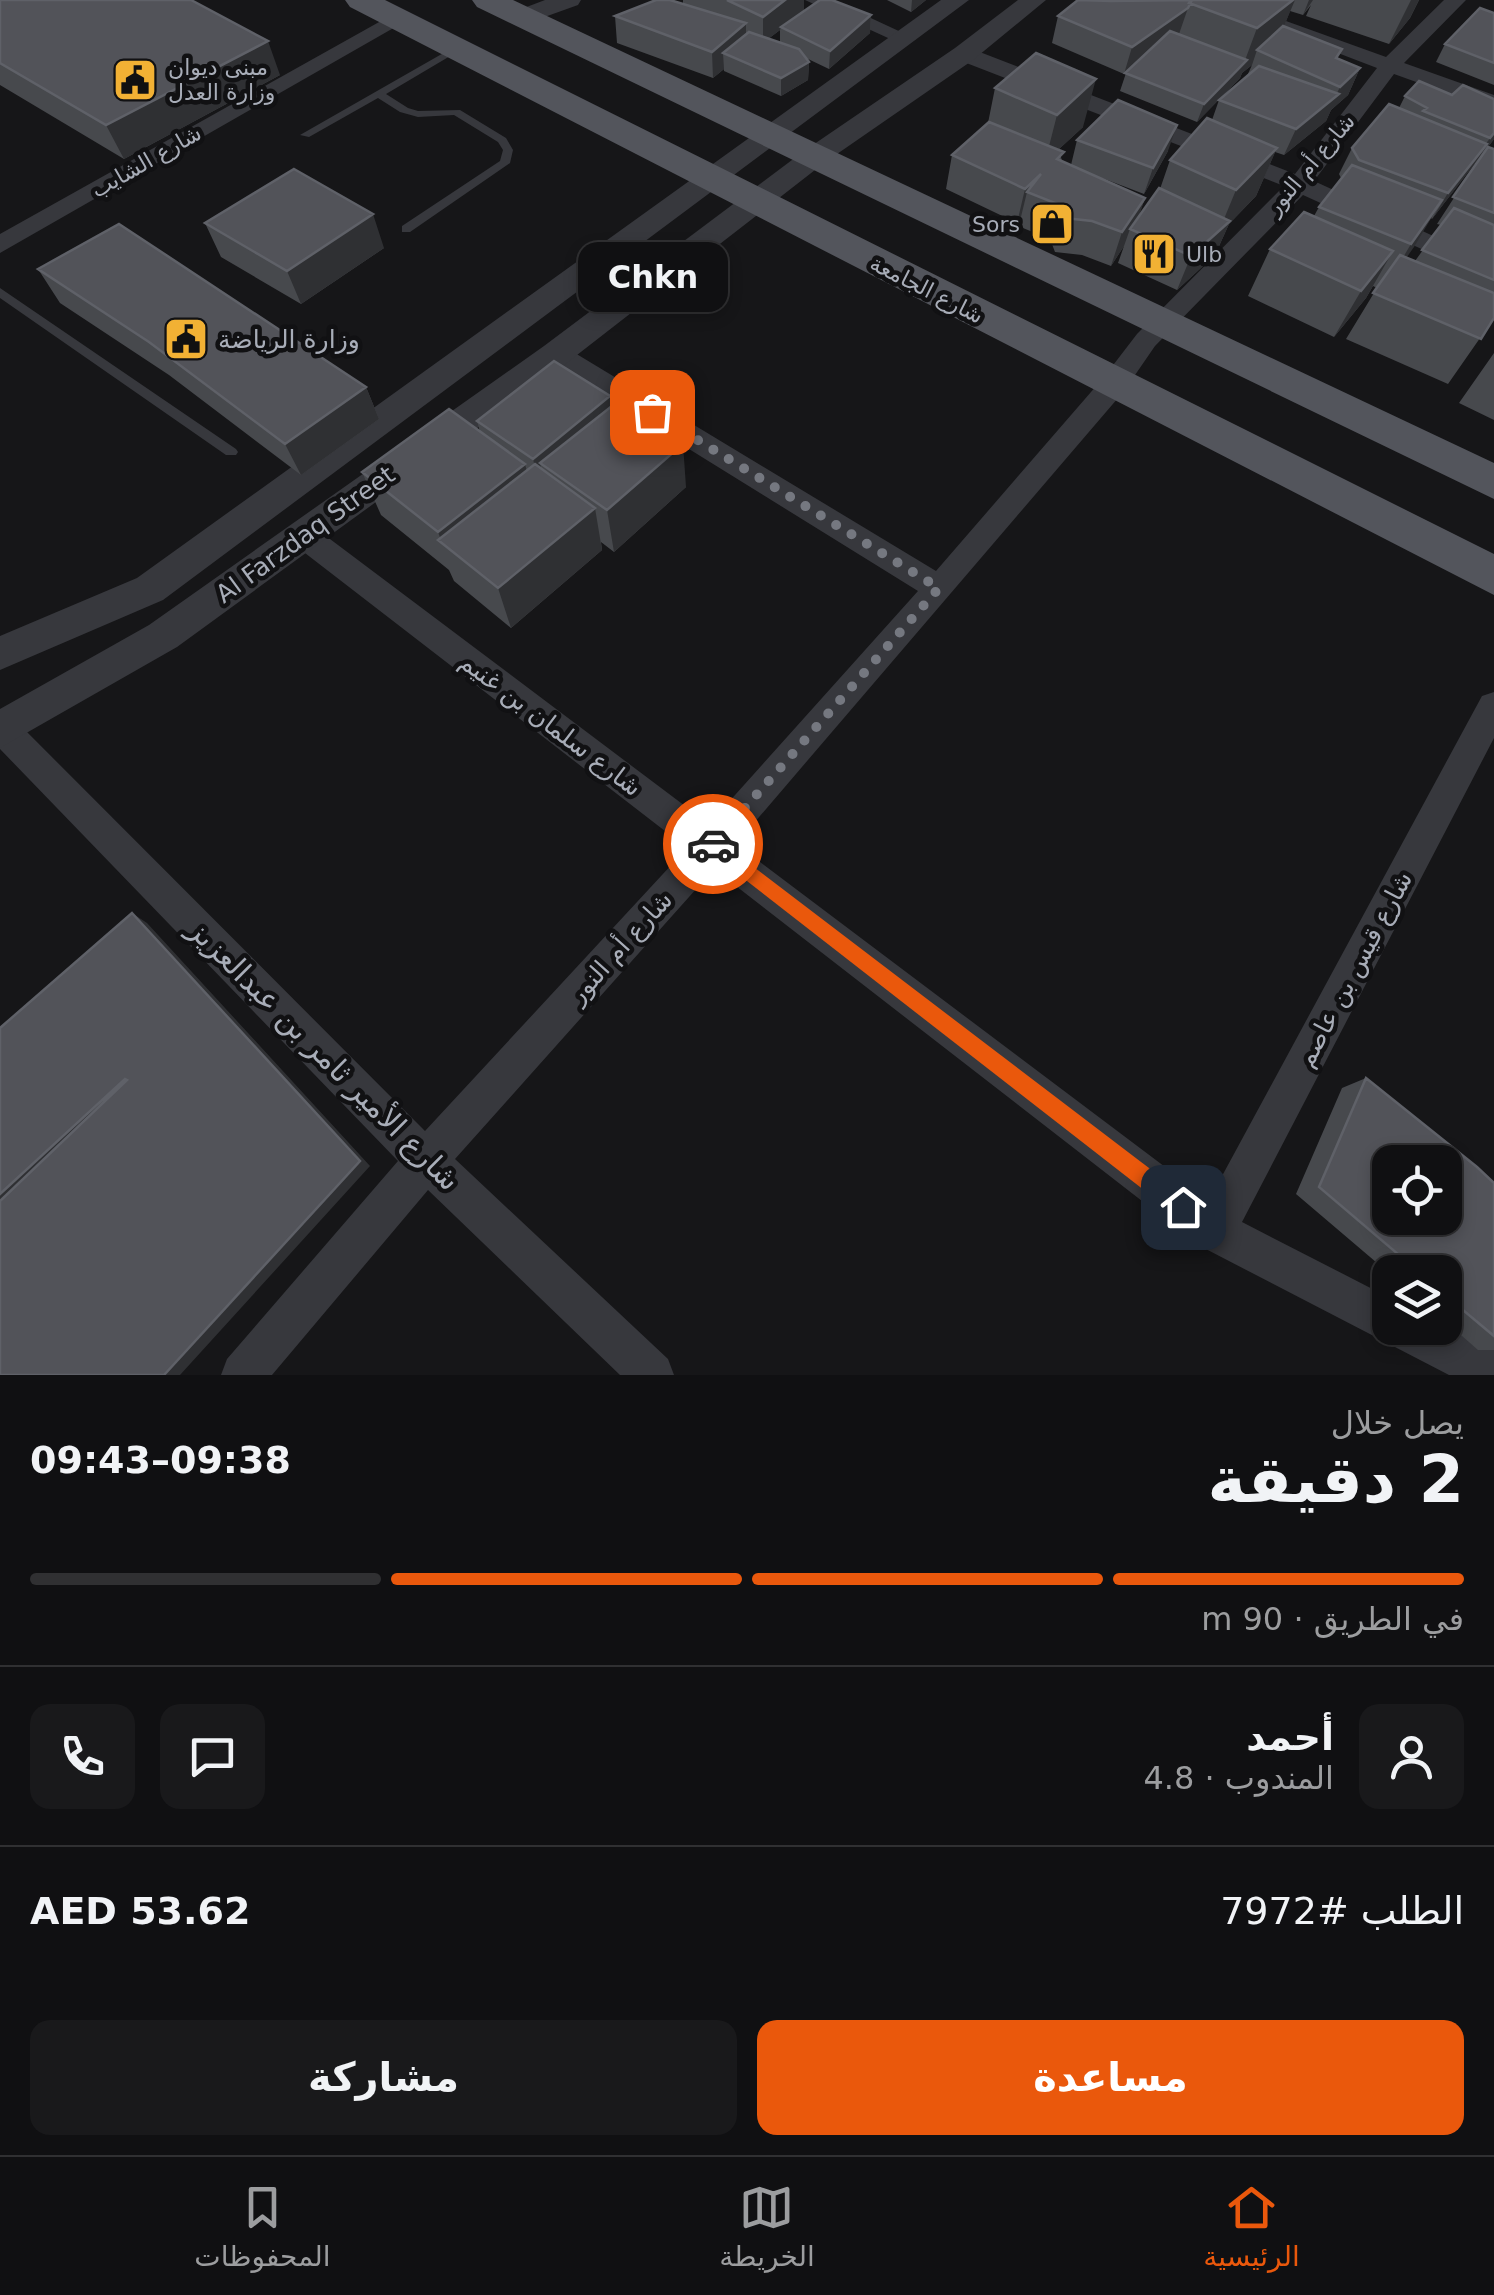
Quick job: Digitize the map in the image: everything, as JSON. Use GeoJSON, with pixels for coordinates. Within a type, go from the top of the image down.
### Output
{"type":"FeatureCollection","features":[{"type":"Feature","properties":{"kind":"main road","name":"شارع الجامعة"},"geometry":{"type":"LineString","coordinates":[[361,0],[464,53],[741,156],[785,180]]}},
{"type":"Feature","properties":{"kind":"main road","name":"شارع الجامعة"},"geometry":{"type":"LineString","coordinates":[[501,5],[1114,384],[1494,576]]}},
{"type":"Feature","properties":{"kind":"main road"},"geometry":{"type":"LineString","coordinates":[[785,180],[1030,298],[1151,320],[1494,482]]}},
{"type":"Feature","properties":{"kind":"main road"},"geometry":{"type":"LineString","coordinates":[[1396,526],[1494,547]]}},
{"type":"Feature","properties":{"kind":"street"},"geometry":{"type":"LineString","coordinates":[[501,5],[569,0]]}},
{"type":"Feature","properties":{"kind":"street"},"geometry":{"type":"LineString","coordinates":[[815,0],[906,38]]}},
{"type":"Feature","properties":{"kind":"street","name":"Al Farzdaq Street"},"geometry":{"type":"LineString","coordinates":[[0,653],[150,589],[957,0]]}},
{"type":"Feature","properties":{"kind":"street","name":"Al Farzdaq Street"},"geometry":{"type":"LineString","coordinates":[[1,730],[163,636],[556,354],[785,180],[1034,0]]}},
{"type":"Feature","properties":{"kind":"street"},"geometry":{"type":"LineString","coordinates":[[1209,0],[1494,103]]}},
{"type":"Feature","properties":{"kind":"street","name":"شارع أم النور"},"geometry":{"type":"LineString","coordinates":[[243,1375],[426,1160],[712,846],[939,588],[1114,384],[1151,320],[1300,184],[1390,64],[1456,0]]}},
{"type":"Feature","properties":{"kind":"street","name":"شارع الشايب"},"geometry":{"type":"LineString","coordinates":[[0,244],[397,18]]}},
{"type":"Feature","properties":{"kind":"street"},"geometry":{"type":"LineString","coordinates":[[964,54],[1300,184],[1494,274]]}},
{"type":"Feature","properties":{"kind":"street"},"geometry":{"type":"LineString","coordinates":[[556,354],[939,588]]}},
{"type":"Feature","properties":{"kind":"street","name":"شارع سلمان بن غنيم"},"geometry":{"type":"LineString","coordinates":[[303,535],[1215,1231],[1372,1312]]}},
{"type":"Feature","properties":{"kind":"street","name":"شارع قيس بن عاصم"},"geometry":{"type":"LineString","coordinates":[[1215,1231],[1494,706]]}},
{"type":"Feature","properties":{"kind":"street","name":"شارع الأمير ثامر بن عبدالعزيز"},"geometry":{"type":"LineString","coordinates":[[1,730],[426,1160],[652,1375]]}},
{"type":"Feature","properties":{"kind":"street"},"geometry":{"type":"LineString","coordinates":[[1437,1345],[1494,1374]]}},
{"type":"Feature","properties":{"kind":"lane"},"geometry":{"type":"LineString","coordinates":[[305,136],[378,93],[464,53]]}},
{"type":"Feature","properties":{"kind":"lane"},"geometry":{"type":"LineString","coordinates":[[378,93],[418,114],[456,112],[502,140],[508,150],[506,162],[406,229]]}},
{"type":"Feature","properties":{"kind":"lane"},"geometry":{"type":"LineString","coordinates":[[0,292],[231,452]]}},
{"type":"Feature","properties":{"kind":"building","name":"مبنى ديوان وزارة العدل"},"geometry":{"type":"Polygon","coordinates":[[[0,0],[191,0],[268,41],[106,125],[0,63],[0,0]]]}},
{"type":"Feature","properties":{"kind":"building"},"geometry":{"type":"Polygon","coordinates":[[[656,0],[670,0],[746,23],[712,52],[615,16],[656,0]]]}},
{"type":"Feature","properties":{"kind":"building"},"geometry":{"type":"Polygon","coordinates":[[[727,0],[785,0],[763,17],[727,0]]]}},
{"type":"Feature","properties":{"kind":"building"},"geometry":{"type":"Polygon","coordinates":[[[820,0],[832,0],[871,15],[830,51],[781,27],[820,0]]]}},
{"type":"Feature","properties":{"kind":"building"},"geometry":{"type":"Polygon","coordinates":[[[1078,0],[1192,0],[1188,8],[1132,47],[1058,16],[1078,0]]]}},
{"type":"Feature","properties":{"kind":"building"},"geometry":{"type":"Polygon","coordinates":[[[1293,0],[1257,28],[1189,3],[1293,0]]]}},
{"type":"Feature","properties":{"kind":"building"},"geometry":{"type":"Polygon","coordinates":[[[1480,8],[1494,13],[1494,63],[1445,44],[1480,8]]]}},
{"type":"Feature","properties":{"kind":"building"},"geometry":{"type":"Polygon","coordinates":[[[1283,26],[1342,49],[1336,58],[1360,68],[1340,87],[1257,50],[1283,26]]]}},
{"type":"Feature","properties":{"kind":"building"},"geometry":{"type":"Polygon","coordinates":[[[1170,31],[1247,60],[1204,104],[1125,73],[1170,31]]]}},
{"type":"Feature","properties":{"kind":"building"},"geometry":{"type":"Polygon","coordinates":[[[749,32],[799,49],[809,62],[781,78],[723,53],[749,32]]]}},
{"type":"Feature","properties":{"kind":"building"},"geometry":{"type":"Polygon","coordinates":[[[1036,53],[1096,79],[1057,115],[995,88],[1036,53]]]}},
{"type":"Feature","properties":{"kind":"building"},"geometry":{"type":"Polygon","coordinates":[[[1259,66],[1339,94],[1296,129],[1219,100],[1259,66]]]}},
{"type":"Feature","properties":{"kind":"building"},"geometry":{"type":"Polygon","coordinates":[[[1419,81],[1452,95],[1463,85],[1494,99],[1494,133],[1490,138],[1423,111],[1427,108],[1405,96],[1419,81]]]}},
{"type":"Feature","properties":{"kind":"building"},"geometry":{"type":"Polygon","coordinates":[[[1118,100],[1177,125],[1153,168],[1077,140],[1118,100]]]}},
{"type":"Feature","properties":{"kind":"building"},"geometry":{"type":"Polygon","coordinates":[[[1389,104],[1487,144],[1448,193],[1359,160],[1352,148],[1389,104]]]}},
{"type":"Feature","properties":{"kind":"building"},"geometry":{"type":"Polygon","coordinates":[[[1207,118],[1277,148],[1236,190],[1170,160],[1207,118]]]}},
{"type":"Feature","properties":{"kind":"building"},"geometry":{"type":"Polygon","coordinates":[[[989,122],[1064,152],[1057,159],[1145,198],[1122,232],[1092,221],[1065,218],[1060,205],[1027,192],[1041,174],[1025,189],[952,155],[989,122]]]}},
{"type":"Feature","properties":{"kind":"building"},"geometry":{"type":"Polygon","coordinates":[[[1488,147],[1494,149],[1494,213],[1453,197],[1488,147]]]}},
{"type":"Feature","properties":{"kind":"building"},"geometry":{"type":"Polygon","coordinates":[[[1352,165],[1442,200],[1411,244],[1319,207],[1352,165]]]}},
{"type":"Feature","properties":{"kind":"building"},"geometry":{"type":"Polygon","coordinates":[[[294,169],[373,214],[287,271],[205,223],[294,169]]]}},
{"type":"Feature","properties":{"kind":"building"},"geometry":{"type":"Polygon","coordinates":[[[1159,188],[1230,221],[1191,256],[1130,229],[1159,188]]]}},
{"type":"Feature","properties":{"kind":"building"},"geometry":{"type":"Polygon","coordinates":[[[1454,208],[1494,225],[1494,280],[1422,250],[1454,208]]]}},
{"type":"Feature","properties":{"kind":"building"},"geometry":{"type":"Polygon","coordinates":[[[1304,212],[1393,251],[1361,291],[1270,249],[1304,212]]]}},
{"type":"Feature","properties":{"kind":"building","name":"وزارة الرياضة"},"geometry":{"type":"Polygon","coordinates":[[[119,224],[366,387],[285,444],[149,342],[38,269],[119,224]]]}},
{"type":"Feature","properties":{"kind":"building"},"geometry":{"type":"Polygon","coordinates":[[[1400,255],[1494,293],[1494,318],[1481,339],[1373,293],[1400,255]]]}},
{"type":"Feature","properties":{"kind":"building"},"geometry":{"type":"Polygon","coordinates":[[[554,361],[610,396],[533,459],[477,421],[554,361]]]}},
{"type":"Feature","properties":{"kind":"building"},"geometry":{"type":"Polygon","coordinates":[[[617,402],[683,444],[607,510],[540,463],[617,402]]]}},
{"type":"Feature","properties":{"kind":"building"},"geometry":{"type":"Polygon","coordinates":[[[449,409],[525,464],[438,532],[362,472],[449,409]]]}},
{"type":"Feature","properties":{"kind":"building"},"geometry":{"type":"Polygon","coordinates":[[[535,464],[595,508],[498,588],[438,540],[535,464]]]}},
{"type":"Feature","properties":{"kind":"building"},"geometry":{"type":"Polygon","coordinates":[[[132,913],[360,1161],[164,1375],[0,1375],[0,1201],[127,1080],[0,1194],[0,1028],[132,913]]]}},
{"type":"Feature","properties":{"kind":"building"},"geometry":{"type":"Polygon","coordinates":[[[1366,1078],[1450,1145],[1372,1145],[1372,1232],[1319,1187],[1366,1078]]]}},
{"type":"Feature","properties":{"kind":"building"},"geometry":{"type":"Polygon","coordinates":[[[1462,1155],[1494,1183],[1494,1336],[1462,1309],[1462,1255],[1399,1255],[1375,1235],[1462,1235],[1462,1155]]]}},
{"type":"Feature","properties":{"kind":"way so far"},"geometry":{"type":"LineString","coordinates":[[652,412],[939,588],[713,844]]}},
{"type":"Feature","properties":{"kind":"place","name":"مبنى ديوان وزارة العدل"},"geometry":{"type":"Point","coordinates":[135,80]}},
{"type":"Feature","properties":{"kind":"place","name":"Sors"},"geometry":{"type":"Point","coordinates":[1052,224]}},
{"type":"Feature","properties":{"kind":"place","name":"Ulb"},"geometry":{"type":"Point","coordinates":[1154,254]}},
{"type":"Feature","properties":{"kind":"place","name":"وزارة الرياضة"},"geometry":{"type":"Point","coordinates":[186,339]}},
{"type":"Feature","properties":{"kind":"place","name":"Chkn"},"geometry":{"type":"Point","coordinates":[652,412]}},
{"type":"Feature","properties":{"kind":"route"},"geometry":{"type":"LineString","coordinates":[[713,844],[1183,1207]]}}]}
